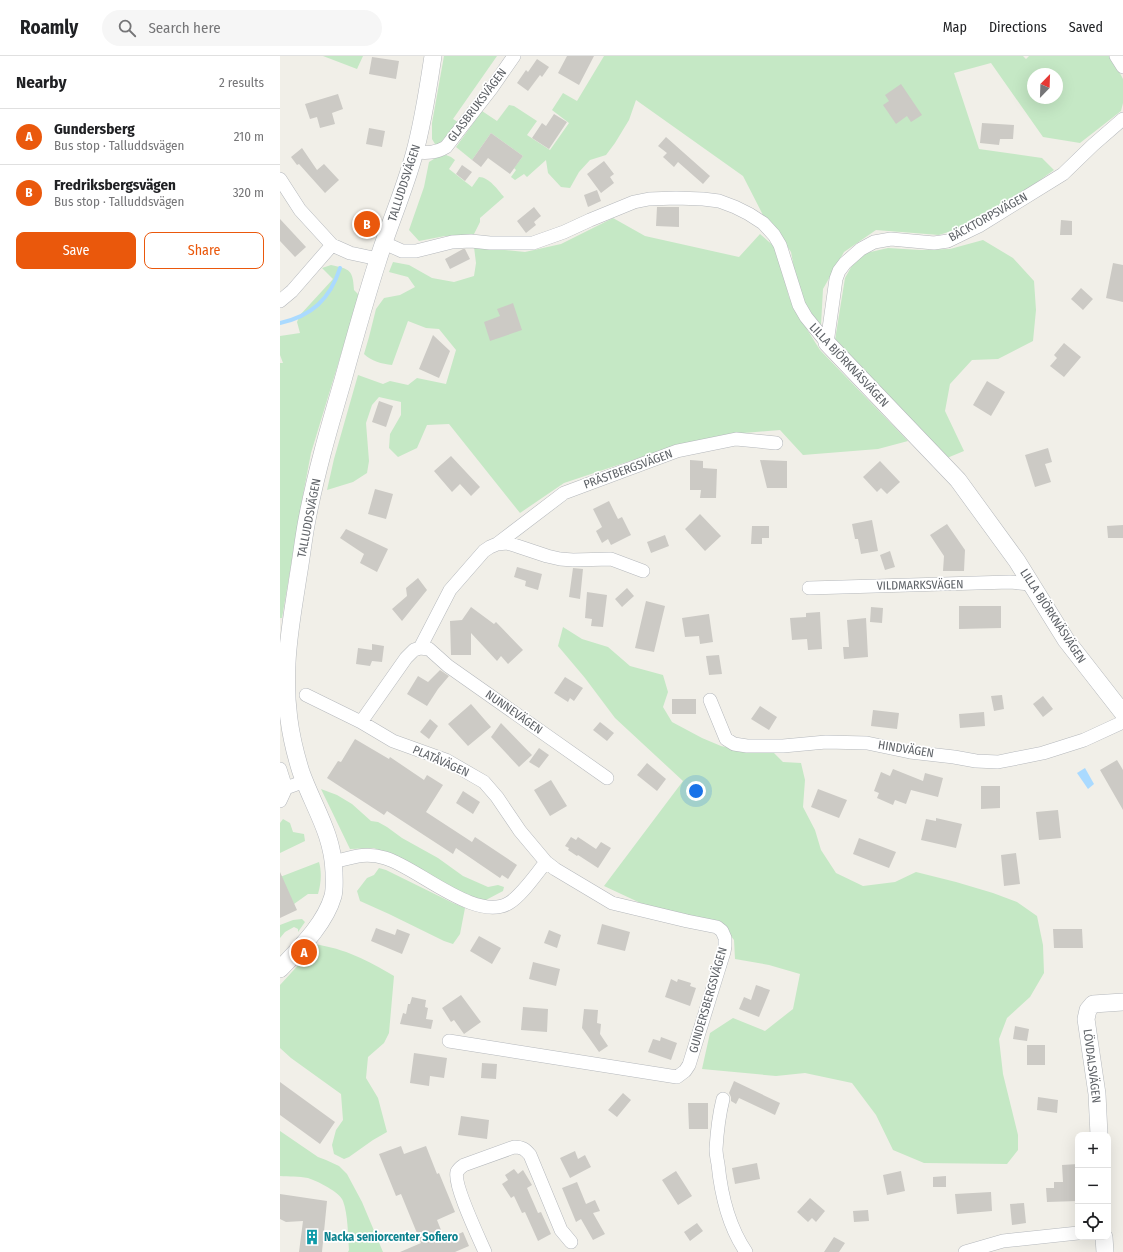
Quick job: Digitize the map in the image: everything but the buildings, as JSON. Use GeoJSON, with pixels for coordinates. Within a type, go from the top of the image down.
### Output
{"type":"FeatureCollection","features":[{"type":"Feature","properties":{"kind":"street","name":"TALLUDDSVÄGEN"},"geometry":{"type":"LineString","coordinates":[[280,969],[315,929],[327,910],[333,896],[334,885],[334,862],[332,849],[297,758],[290,729],[286,695],[287,660],[306,525],[336,402],[381,251],[415,152],[423,119],[434,56]]}},
{"type":"Feature","properties":{"kind":"street","name":"GLASBRUKSVÄGEN"},"geometry":{"type":"LineString","coordinates":[[415,152],[432,153],[446,147],[514,56]]}},
{"type":"Feature","properties":{"kind":"street"},"geometry":{"type":"LineString","coordinates":[[1116,56],[1123,67]]}},
{"type":"Feature","properties":{"kind":"street","name":"BÄCKTORPSVÄGEN"},"geometry":{"type":"LineString","coordinates":[[827,343],[838,275],[845,263],[861,249],[874,242],[891,239],[934,243],[948,241],[967,232],[1062,174],[1123,119]]}},
{"type":"Feature","properties":{"kind":"street"},"geometry":{"type":"LineString","coordinates":[[280,179],[300,210],[332,245],[292,291],[280,301]]}},
{"type":"Feature","properties":{"kind":"street","name":"LILLA BJÖRKNÄSVÄGEN"},"geometry":{"type":"LineString","coordinates":[[332,245],[350,253],[402,250],[416,251],[452,242],[471,241],[490,243],[533,243],[564,232],[634,202],[649,199],[676,198],[719,201],[749,214],[763,223],[774,235],[780,245],[794,291],[806,317],[827,343],[958,480],[1017,561],[1066,640],[1123,714]]}},
{"type":"Feature","properties":{"kind":"street","name":"PRÄSTBERGSVÄGEN"},"geometry":{"type":"LineString","coordinates":[[361,722],[406,658],[414,650],[420,648],[450,590],[484,551],[497,544],[564,493],[677,451],[736,439],[776,443]]}},
{"type":"Feature","properties":{"kind":"street"},"geometry":{"type":"LineString","coordinates":[[497,544],[508,543],[560,559],[573,560],[611,558],[643,572]]}},
{"type":"Feature","properties":{"kind":"street","name":"VILDMARKSVÄGEN"},"geometry":{"type":"LineString","coordinates":[[809,588],[1010,582],[1030,584]]}},
{"type":"Feature","properties":{"kind":"street","name":"NUNNEVÄGEN"},"geometry":{"type":"LineString","coordinates":[[420,648],[429,649],[448,666],[607,778]]}},
{"type":"Feature","properties":{"kind":"street","name":"PLATÅVÄGEN"},"geometry":{"type":"LineString","coordinates":[[306,695],[361,722],[393,740],[446,760],[484,782],[497,797],[520,831],[546,862]]}},
{"type":"Feature","properties":{"kind":"street","name":"HINDVÄGEN"},"geometry":{"type":"LineString","coordinates":[[710,700],[726,739],[734,744],[747,746],[783,746],[826,742],[867,743],[910,752],[976,761],[998,762],[1043,753],[1084,740],[1123,722]]}},
{"type":"Feature","properties":{"kind":"street"},"geometry":{"type":"LineString","coordinates":[[280,769],[286,788],[280,801]]}},
{"type":"Feature","properties":{"kind":"street"},"geometry":{"type":"LineString","coordinates":[[286,788],[305,781]]}},
{"type":"Feature","properties":{"kind":"street"},"geometry":{"type":"LineString","coordinates":[[334,862],[360,855],[372,855],[385,858],[400,864],[457,896],[477,905],[486,906],[502,906],[509,903],[517,896],[546,862]]}},
{"type":"Feature","properties":{"kind":"street","name":"GUNDERSBERGSVÄGEN"},"geometry":{"type":"LineString","coordinates":[[449,1041],[677,1077],[685,1071],[689,1064],[725,946],[725,938],[722,931],[717,927],[687,922],[612,903],[546,862]]}},
{"type":"Feature","properties":{"kind":"street","name":"LÖVDALSVÄGEN"},"geometry":{"type":"LineString","coordinates":[[1099,1132],[1097,1094],[1086,1019],[1088,1010],[1093,1004],[1123,1002]]}},
{"type":"Feature","properties":{"kind":"street"},"geometry":{"type":"LineString","coordinates":[[723,1099],[716,1150],[718,1170],[722,1191],[736,1235],[746,1252]]}},
{"type":"Feature","properties":{"kind":"street"},"geometry":{"type":"LineString","coordinates":[[485,1252],[462,1195],[457,1172],[459,1168],[464,1165],[514,1147],[526,1149],[530,1155],[561,1230],[570,1242]]}},
{"type":"Feature","properties":{"kind":"street"},"geometry":{"type":"LineString","coordinates":[[965,1252],[1003,1241],[1075,1232]]}},
{"type":"Feature","properties":{"kind":"street"},"geometry":{"type":"LineString","coordinates":[[1104,1240],[1105,1252]]}},
{"type":"Feature","properties":{"kind":"green space"},"geometry":{"type":"Polygon","coordinates":[[[323,56],[363,56],[357,69],[323,56]]]}},
{"type":"Feature","properties":{"kind":"green space"},"geometry":{"type":"Polygon","coordinates":[[[444,56],[497,56],[453,119],[458,122],[441,142],[435,144],[432,139],[432,123],[444,56]]]}},
{"type":"Feature","properties":{"kind":"green space"},"geometry":{"type":"Polygon","coordinates":[[[604,56],[1023,56],[1026,59],[1029,56],[1111,56],[1123,79],[1123,103],[1121,111],[1080,143],[1043,137],[991,63],[954,73],[979,149],[1042,158],[1054,170],[1004,206],[970,225],[939,235],[876,230],[844,252],[823,289],[821,325],[811,314],[798,290],[791,252],[773,226],[766,221],[743,176],[636,100],[629,120],[606,155],[590,160],[579,172],[570,188],[561,187],[548,173],[546,160],[527,177],[524,174],[515,180],[511,177],[516,170],[514,168],[523,156],[491,133],[472,160],[456,147],[482,111],[497,121],[509,105],[514,106],[537,121],[527,135],[550,150],[569,123],[552,110],[563,93],[577,101],[604,56]]]}},
{"type":"Feature","properties":{"kind":"green space"},"geometry":{"type":"Polygon","coordinates":[[[446,155],[455,160],[449,169],[472,187],[479,177],[483,178],[493,184],[504,197],[480,218],[480,222],[473,236],[445,236],[419,241],[409,230],[424,187],[429,162],[437,157],[446,155]]]}},
{"type":"Feature","properties":{"kind":"green space"},"geometry":{"type":"Polygon","coordinates":[[[613,218],[645,236],[739,257],[760,234],[776,248],[789,297],[820,350],[908,441],[878,449],[803,455],[780,430],[732,434],[675,446],[564,483],[520,513],[449,424],[427,425],[417,448],[398,457],[389,448],[390,434],[401,415],[401,402],[379,397],[372,405],[366,423],[369,461],[367,473],[353,482],[327,490],[334,459],[358,375],[383,384],[390,381],[408,385],[417,378],[446,384],[456,350],[439,329],[426,328],[408,321],[392,365],[377,362],[364,354],[376,309],[384,298],[400,295],[415,287],[408,277],[389,272],[393,262],[409,265],[432,278],[454,282],[474,276],[476,263],[474,247],[525,252],[561,244],[613,218]]]}},
{"type":"Feature","properties":{"kind":"green space"},"geometry":{"type":"Polygon","coordinates":[[[983,240],[1013,258],[1034,281],[1036,310],[1033,341],[998,359],[972,360],[950,384],[945,411],[964,451],[947,458],[835,340],[845,278],[855,260],[866,253],[888,248],[920,250],[950,249],[983,240]]]}},
{"type":"Feature","properties":{"kind":"green space"},"geometry":{"type":"Polygon","coordinates":[[[331,265],[346,269],[351,274],[353,278],[354,290],[359,295],[311,453],[282,618],[280,618],[280,363],[283,363],[280,355],[280,336],[300,333],[297,322],[300,315],[333,279],[322,268],[331,265]]]}},
{"type":"Feature","properties":{"kind":"green space"},"geometry":{"type":"Polygon","coordinates":[[[563,627],[582,639],[608,647],[630,666],[663,675],[668,692],[663,707],[672,722],[721,746],[747,752],[774,753],[783,762],[801,763],[805,780],[803,807],[815,830],[821,850],[836,873],[863,886],[895,882],[916,872],[993,893],[1017,902],[1037,916],[1043,945],[1044,973],[1030,997],[1007,1018],[999,1039],[1003,1074],[1018,1135],[1018,1150],[1007,1164],[924,1163],[893,1150],[876,1115],[852,1083],[805,1073],[776,1076],[702,1069],[710,1033],[733,1018],[765,1031],[793,1009],[800,974],[769,965],[735,959],[734,940],[726,930],[649,907],[604,886],[683,781],[615,718],[585,678],[558,646],[563,627]]]}},
{"type":"Feature","properties":{"kind":"green space"},"geometry":{"type":"Polygon","coordinates":[[[321,789],[337,795],[352,804],[371,821],[378,822],[387,827],[402,838],[438,858],[463,876],[488,887],[498,885],[504,887],[503,891],[484,901],[469,897],[401,860],[374,848],[350,849],[321,789]]]}},
{"type":"Feature","properties":{"kind":"green space"},"geometry":{"type":"Polygon","coordinates":[[[283,819],[290,823],[293,832],[304,834],[305,841],[280,853],[280,823],[283,819]]]}},
{"type":"Feature","properties":{"kind":"green space"},"geometry":{"type":"Polygon","coordinates":[[[319,862],[321,878],[318,894],[308,894],[294,904],[280,877],[319,862]]]}},
{"type":"Feature","properties":{"kind":"green space"},"geometry":{"type":"Polygon","coordinates":[[[379,868],[465,908],[460,934],[453,944],[360,901],[357,891],[367,878],[374,875],[379,868]]]}},
{"type":"Feature","properties":{"kind":"green space"},"geometry":{"type":"Polygon","coordinates":[[[302,919],[305,922],[298,932],[298,929],[294,927],[285,932],[280,938],[280,925],[293,920],[302,919]]]}},
{"type":"Feature","properties":{"kind":"green space"},"geometry":{"type":"Polygon","coordinates":[[[314,944],[326,946],[356,956],[394,976],[389,1033],[384,1043],[368,1057],[366,1078],[378,1098],[387,1132],[344,1159],[334,1154],[332,1145],[336,1130],[343,1120],[341,1094],[291,1058],[280,1048],[280,985],[302,961],[314,944]]]}},
{"type":"Feature","properties":{"kind":"green space"},"geometry":{"type":"Polygon","coordinates":[[[280,1131],[318,1157],[339,1166],[347,1174],[362,1202],[383,1252],[348,1252],[345,1206],[338,1194],[328,1187],[308,1178],[280,1176],[280,1131]]]}},
{"type":"Feature","properties":{"kind":"water"},"geometry":{"type":"Polygon","coordinates":[[[1085,768],[1094,784],[1088,789],[1077,773],[1085,768]]]}},
{"type":"Feature","properties":{"kind":"waterway"},"geometry":{"type":"LineString","coordinates":[[280,323],[301,316],[318,304],[331,289],[340,268]]}},
{"type":"Feature","properties":{"kind":"place","name":"Fredriksbergsvägen"},"geometry":{"type":"Point","coordinates":[367,224]}},
{"type":"Feature","properties":{"kind":"place","name":"Gundersberg"},"geometry":{"type":"Point","coordinates":[304,952]}},
{"type":"Feature","properties":{"kind":"place","name":"Nacka seniorcenter Sofiero"},"geometry":{"type":"Point","coordinates":[312,1237]}}]}
